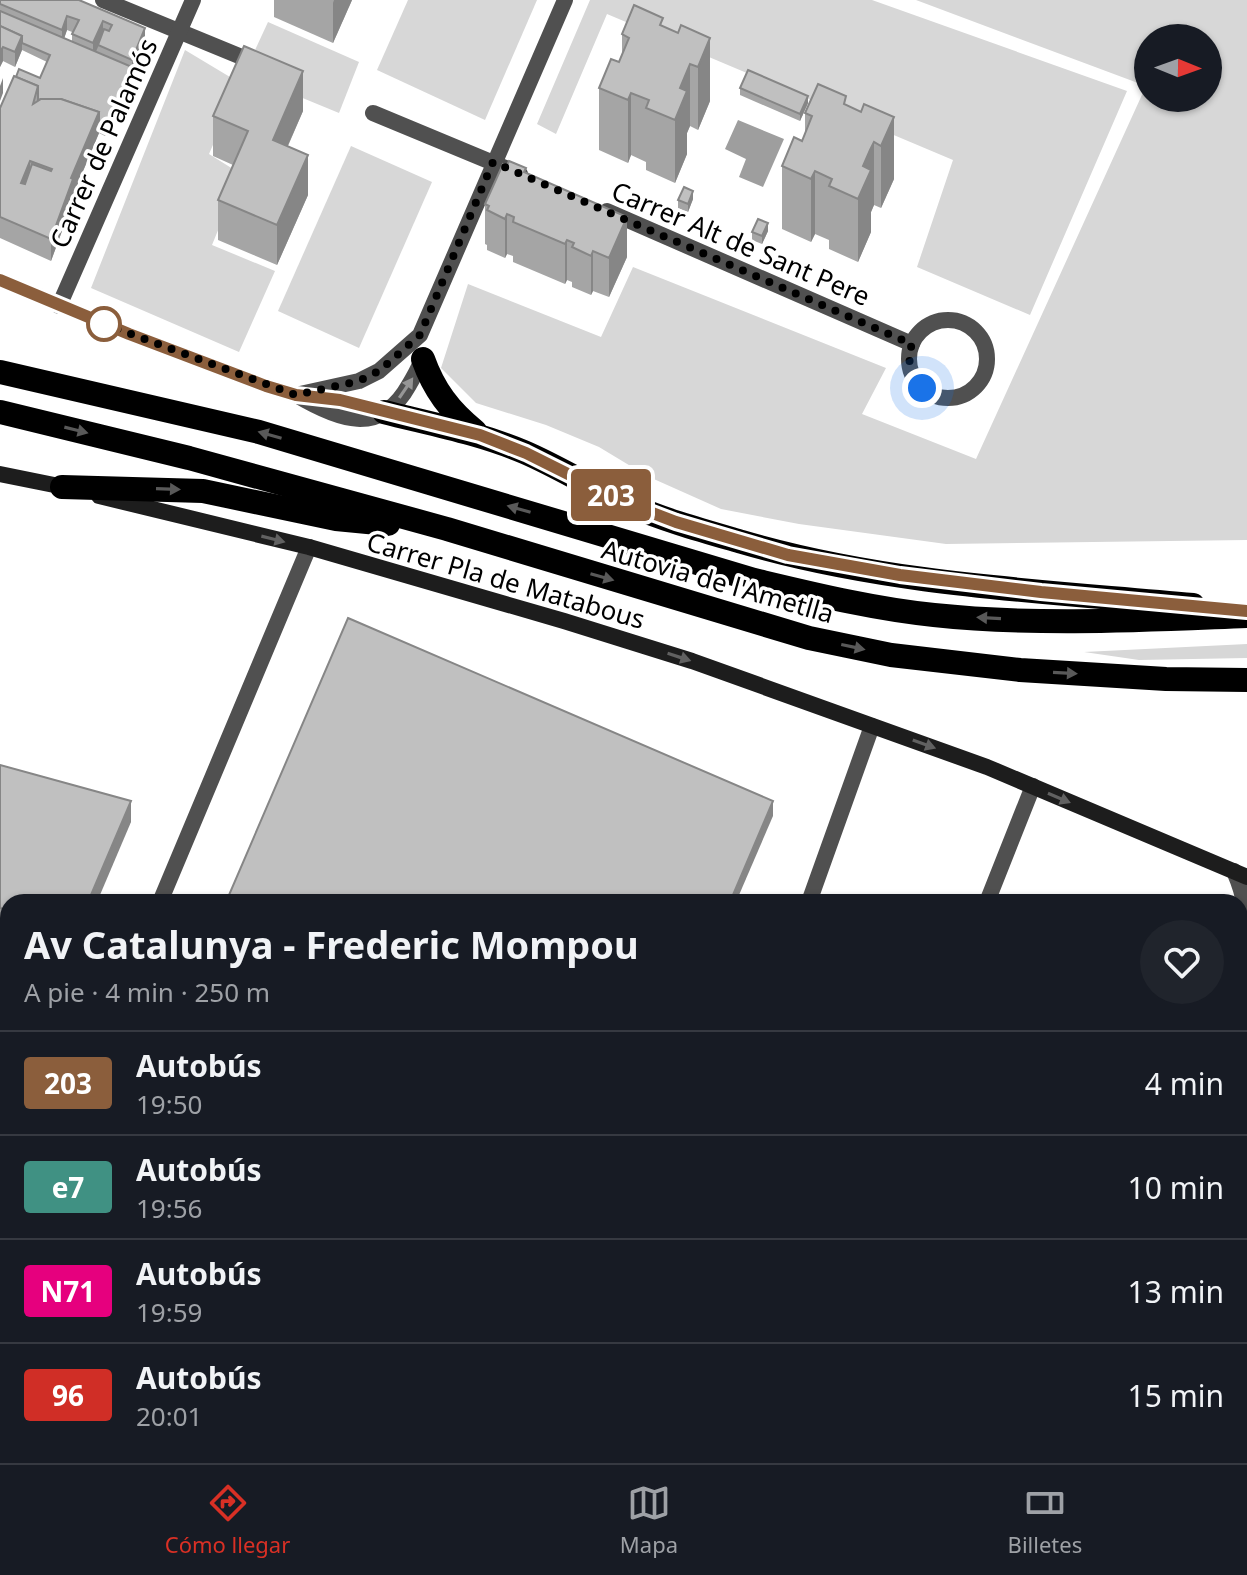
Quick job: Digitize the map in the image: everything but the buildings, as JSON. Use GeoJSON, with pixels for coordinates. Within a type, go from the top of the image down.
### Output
{"type":"FeatureCollection","features":[{"type":"Feature","properties":{"kind":"highway"},"geometry":{"type":"LineString","coordinates":[[421,347],[431,382],[456,415],[480,435]]}},
{"type":"Feature","properties":{"kind":"highway","name":"Autovia de l'Ametlla"},"geometry":{"type":"LineString","coordinates":[[0,372],[259,432],[754,580],[833,599],[934,615],[1067,623],[1247,613]]}},
{"type":"Feature","properties":{"kind":"highway","name":"Autovia de l'Ametlla"},"geometry":{"type":"LineString","coordinates":[[0,412],[189,458],[447,529],[809,638],[891,655],[1020,670],[1166,679],[1247,680]]}},
{"type":"Feature","properties":{"kind":"highway"},"geometry":{"type":"LineString","coordinates":[[384,412],[480,435],[526,453],[626,503],[743,543],[810,560],[900,575],[1247,613]]}},
{"type":"Feature","properties":{"kind":"highway"},"geometry":{"type":"LineString","coordinates":[[62,487],[203,491],[336,519],[447,529]]}},
{"type":"Feature","properties":{"kind":"main road"},"geometry":{"type":"LineString","coordinates":[[0,280],[59,306],[296,395],[340,400],[384,412]]}},
{"type":"Feature","properties":{"kind":"main road","name":"Carrer Pla de Matabous"},"geometry":{"type":"LineString","coordinates":[[0,474],[309,547],[692,661],[987,767],[1241,874]]}},
{"type":"Feature","properties":{"kind":"street"},"geometry":{"type":"LineString","coordinates":[[103,0],[254,62]]}},
{"type":"Feature","properties":{"kind":"street","name":"Carrer de Palamós"},"geometry":{"type":"LineString","coordinates":[[59,306],[193,0]]}},
{"type":"Feature","properties":{"kind":"street"},"geometry":{"type":"LineString","coordinates":[[384,412],[403,395],[493,162],[565,0]]}},
{"type":"Feature","properties":{"kind":"street"},"geometry":{"type":"LineString","coordinates":[[373,113],[532,179]]}},
{"type":"Feature","properties":{"kind":"street","name":"Carrer Alt de Sant Pere"},"geometry":{"type":"LineString","coordinates":[[586,203],[912,344]]}},
{"type":"Feature","properties":{"kind":"street"},"geometry":{"type":"LineString","coordinates":[[957,320],[970,326],[979,334],[987,353],[987,366],[982,379],[960,397],[933,396],[913,377],[909,364],[912,344],[930,323],[957,320]]}},
{"type":"Feature","properties":{"kind":"street"},"geometry":{"type":"LineString","coordinates":[[296,395],[359,381],[421,347]]}},
{"type":"Feature","properties":{"kind":"street"},"geometry":{"type":"LineString","coordinates":[[163,894],[309,547]]}},
{"type":"Feature","properties":{"kind":"street"},"geometry":{"type":"LineString","coordinates":[[812,894],[872,726]]}},
{"type":"Feature","properties":{"kind":"street"},"geometry":{"type":"LineString","coordinates":[[990,894],[1033,786]]}},
{"type":"Feature","properties":{"kind":"street"},"geometry":{"type":"LineString","coordinates":[[1241,874],[1244,894]]}},
{"type":"Feature","properties":{"kind":"shaded area"},"geometry":{"type":"Polygon","coordinates":[[[408,0],[537,0],[485,120],[377,70],[408,0]]]}},
{"type":"Feature","properties":{"kind":"shaded area"},"geometry":{"type":"Polygon","coordinates":[[[590,0],[872,0],[1127,91],[1030,315],[917,267],[953,160],[607,14],[556,134],[537,124],[590,0]]]}},
{"type":"Feature","properties":{"kind":"shaded area"},"geometry":{"type":"Polygon","coordinates":[[[916,0],[1247,0],[1247,540],[946,544],[799,524],[721,509],[647,476],[599,447],[546,425],[476,403],[441,368],[468,284],[601,337],[633,267],[886,368],[862,414],[976,459],[1134,112],[1222,112],[1222,24],[1134,24],[1134,82],[916,0]]]}},
{"type":"Feature","properties":{"kind":"shaded area"},"geometry":{"type":"Polygon","coordinates":[[[268,22],[359,62],[339,113],[244,74],[268,22]]]}},
{"type":"Feature","properties":{"kind":"shaded area"},"geometry":{"type":"Polygon","coordinates":[[[185,50],[240,83],[209,154],[241,174],[212,245],[275,271],[239,352],[91,288],[185,50]]]}},
{"type":"Feature","properties":{"kind":"shaded area"},"geometry":{"type":"Polygon","coordinates":[[[738,120],[784,139],[763,187],[739,177],[746,159],[725,149],[738,120]]]}},
{"type":"Feature","properties":{"kind":"shaded area"},"geometry":{"type":"Polygon","coordinates":[[[351,146],[432,182],[359,348],[278,311],[351,146]]]}},
{"type":"Feature","properties":{"kind":"shaded area"},"geometry":{"type":"Polygon","coordinates":[[[1247,644],[1247,658],[1139,660],[1084,652],[1247,644]]]}},
{"type":"Feature","properties":{"kind":"bus line","name":"203"},"geometry":{"type":"LineString","coordinates":[[0,280],[129,334],[266,386],[296,395],[340,400],[480,435],[526,453],[626,503],[676,522],[788,555],[900,575],[1247,611]]}},
{"type":"Feature","properties":{"kind":"route"},"geometry":{"type":"LineString","coordinates":[[104,324],[296,395],[359,381],[379,371],[420,335],[493,162],[912,344],[909,364],[913,377],[922,388]]}}]}
